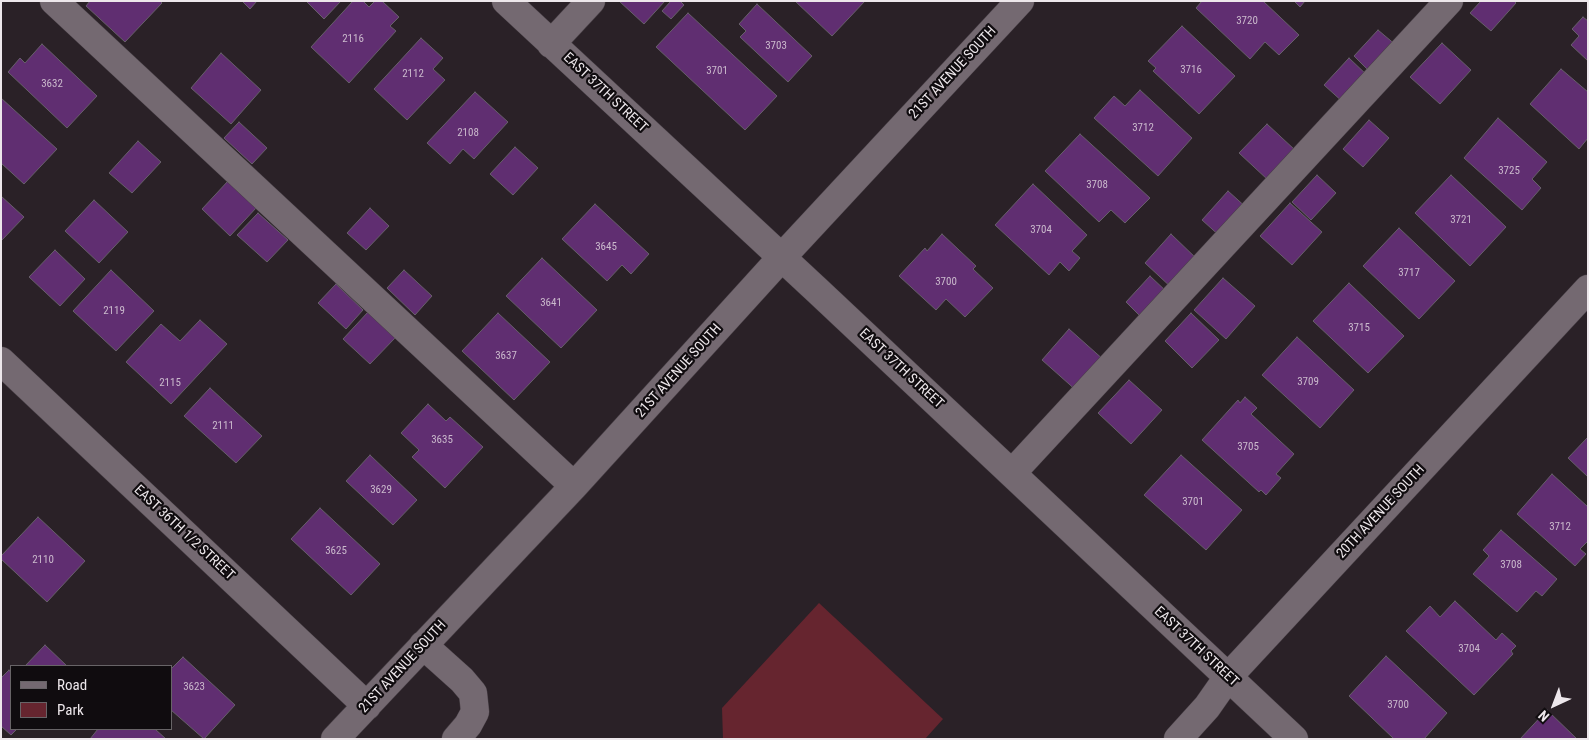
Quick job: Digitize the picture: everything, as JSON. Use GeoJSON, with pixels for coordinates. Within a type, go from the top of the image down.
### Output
{"type":"FeatureCollection","features":[{"type":"Feature","properties":{"kind":"street"},"geometry":{"type":"LineString","coordinates":[[54,1],[574,486]]}},
{"type":"Feature","properties":{"kind":"street","name":"EAST 37TH STREET"},"geometry":{"type":"LineString","coordinates":[[506,1],[782,257],[1294,739]]}},
{"type":"Feature","properties":{"kind":"street"},"geometry":{"type":"LineString","coordinates":[[551,44],[591,1]]}},
{"type":"Feature","properties":{"kind":"street","name":"21ST AVENUE SOUTH"},"geometry":{"type":"LineString","coordinates":[[336,739],[574,486],[782,257],[1020,1]]}},
{"type":"Feature","properties":{"kind":"street"},"geometry":{"type":"LineString","coordinates":[[1012,473],[1449,1]]}},
{"type":"Feature","properties":{"kind":"street","name":"20TH AVENUE SOUTH"},"geometry":{"type":"LineString","coordinates":[[1178,739],[1207,708],[1228,677],[1588,289]]}},
{"type":"Feature","properties":{"kind":"street","name":"EAST 36TH 1/2 STREET"},"geometry":{"type":"LineString","coordinates":[[1,361],[367,706]]}},
{"type":"Feature","properties":{"kind":"street"},"geometry":{"type":"LineString","coordinates":[[423,645],[462,680],[472,693],[475,712],[468,725],[456,739]]}},
{"type":"Feature","properties":{"kind":"green space"},"geometry":{"type":"Polygon","coordinates":[[[819,603],[943,719],[925,739],[723,739],[722,708],[819,603]]]}},
{"type":"Feature","properties":{"kind":"building"},"geometry":{"type":"Polygon","coordinates":[[[90,1],[160,1],[162,3],[125,42],[86,6],[90,1]]]}},
{"type":"Feature","properties":{"kind":"building"},"geometry":{"type":"Polygon","coordinates":[[[242,1],[257,1],[250,9],[242,1]]]}},
{"type":"Feature","properties":{"kind":"building"},"geometry":{"type":"Polygon","coordinates":[[[306,1],[341,1],[324,19],[306,1]]]}},
{"type":"Feature","properties":{"kind":"building"},"geometry":{"type":"Polygon","coordinates":[[[353,1],[363,1],[369,7],[375,1],[382,1],[399,17],[390,26],[396,31],[349,83],[311,47],[353,1]]]}},
{"type":"Feature","properties":{"kind":"building"},"geometry":{"type":"Polygon","coordinates":[[[619,1],[665,1],[644,24],[619,1]]]}},
{"type":"Feature","properties":{"kind":"building"},"geometry":{"type":"Polygon","coordinates":[[[671,1],[680,1],[684,5],[671,19],[662,11],[671,1]]]}},
{"type":"Feature","properties":{"kind":"building"},"geometry":{"type":"Polygon","coordinates":[[[795,1],[865,1],[832,36],[795,1]]]}},
{"type":"Feature","properties":{"kind":"building"},"geometry":{"type":"Polygon","coordinates":[[[1202,1],[1263,1],[1299,35],[1279,55],[1265,42],[1250,59],[1196,8],[1202,1]]]}},
{"type":"Feature","properties":{"kind":"building"},"geometry":{"type":"Polygon","coordinates":[[[1294,1],[1305,1],[1300,7],[1294,1]]]}},
{"type":"Feature","properties":{"kind":"building"},"geometry":{"type":"Polygon","coordinates":[[[1481,1],[1514,1],[1516,3],[1491,31],[1470,13],[1481,1]]]}},
{"type":"Feature","properties":{"kind":"building"},"geometry":{"type":"Polygon","coordinates":[[[757,4],[812,56],[788,82],[740,37],[746,31],[739,24],[757,4]]]}},
{"type":"Feature","properties":{"kind":"building"},"geometry":{"type":"Polygon","coordinates":[[[688,13],[777,96],[745,130],[656,47],[688,13]]]}},
{"type":"Feature","properties":{"kind":"building"},"geometry":{"type":"Polygon","coordinates":[[[1583,17],[1588,21],[1588,61],[1571,45],[1579,36],[1572,29],[1583,17]]]}},
{"type":"Feature","properties":{"kind":"building"},"geometry":{"type":"Polygon","coordinates":[[[1182,26],[1235,76],[1199,114],[1153,71],[1156,68],[1148,61],[1182,26]]]}},
{"type":"Feature","properties":{"kind":"building"},"geometry":{"type":"Polygon","coordinates":[[[1378,30],[1397,46],[1372,74],[1354,56],[1378,30]]]}},
{"type":"Feature","properties":{"kind":"building"},"geometry":{"type":"Polygon","coordinates":[[[421,38],[443,58],[433,69],[445,80],[407,120],[374,89],[421,38]]]}},
{"type":"Feature","properties":{"kind":"building"},"geometry":{"type":"Polygon","coordinates":[[[1442,43],[1471,70],[1440,104],[1410,77],[1442,43]]]}},
{"type":"Feature","properties":{"kind":"building"},"geometry":{"type":"Polygon","coordinates":[[[42,44],[97,96],[67,128],[8,72],[20,58],[25,63],[42,44]]]}},
{"type":"Feature","properties":{"kind":"building"},"geometry":{"type":"Polygon","coordinates":[[[221,53],[261,90],[231,124],[191,88],[221,53]]]}},
{"type":"Feature","properties":{"kind":"building"},"geometry":{"type":"Polygon","coordinates":[[[1349,58],[1369,77],[1344,103],[1324,85],[1349,58]]]}},
{"type":"Feature","properties":{"kind":"building"},"geometry":{"type":"Polygon","coordinates":[[[1561,69],[1588,92],[1588,138],[1579,149],[1530,104],[1561,69]]]}},
{"type":"Feature","properties":{"kind":"building"},"geometry":{"type":"Polygon","coordinates":[[[1140,90],[1192,138],[1158,176],[1094,118],[1114,96],[1125,106],[1140,90]]]}},
{"type":"Feature","properties":{"kind":"building"},"geometry":{"type":"Polygon","coordinates":[[[475,92],[508,122],[474,159],[463,149],[450,164],[427,143],[475,92]]]}},
{"type":"Feature","properties":{"kind":"building"},"geometry":{"type":"Polygon","coordinates":[[[1,98],[57,149],[24,184],[1,163],[1,98]]]}},
{"type":"Feature","properties":{"kind":"building"},"geometry":{"type":"Polygon","coordinates":[[[1498,118],[1547,162],[1532,179],[1541,188],[1522,210],[1464,158],[1498,118]]]}},
{"type":"Feature","properties":{"kind":"building"},"geometry":{"type":"Polygon","coordinates":[[[1369,120],[1389,138],[1363,167],[1343,149],[1369,120]]]}},
{"type":"Feature","properties":{"kind":"building"},"geometry":{"type":"Polygon","coordinates":[[[239,122],[267,148],[252,164],[224,138],[239,122]]]}},
{"type":"Feature","properties":{"kind":"building"},"geometry":{"type":"Polygon","coordinates":[[[1267,124],[1295,150],[1268,180],[1239,153],[1267,124]]]}},
{"type":"Feature","properties":{"kind":"building"},"geometry":{"type":"Polygon","coordinates":[[[1080,134],[1150,198],[1125,223],[1111,210],[1099,222],[1045,171],[1080,134]]]}},
{"type":"Feature","properties":{"kind":"building"},"geometry":{"type":"Polygon","coordinates":[[[138,141],[161,162],[132,193],[109,173],[138,141]]]}},
{"type":"Feature","properties":{"kind":"building"},"geometry":{"type":"Polygon","coordinates":[[[515,147],[538,168],[513,195],[490,174],[515,147]]]}},
{"type":"Feature","properties":{"kind":"building"},"geometry":{"type":"Polygon","coordinates":[[[1317,175],[1336,193],[1311,220],[1292,202],[1317,175]]]}},
{"type":"Feature","properties":{"kind":"building"},"geometry":{"type":"Polygon","coordinates":[[[1451,175],[1506,227],[1470,266],[1415,213],[1451,175]]]}},
{"type":"Feature","properties":{"kind":"building"},"geometry":{"type":"Polygon","coordinates":[[[228,181],[257,207],[230,236],[202,209],[228,181]]]}},
{"type":"Feature","properties":{"kind":"building"},"geometry":{"type":"Polygon","coordinates":[[[1033,184],[1087,235],[1072,251],[1080,258],[1069,271],[1060,262],[1049,275],[995,225],[1033,184]]]}},
{"type":"Feature","properties":{"kind":"building"},"geometry":{"type":"Polygon","coordinates":[[[1228,191],[1248,209],[1222,238],[1202,220],[1228,191]]]}},
{"type":"Feature","properties":{"kind":"building"},"geometry":{"type":"Polygon","coordinates":[[[1,196],[24,217],[1,241],[1,196]]]}},
{"type":"Feature","properties":{"kind":"building"},"geometry":{"type":"Polygon","coordinates":[[[94,200],[128,232],[99,263],[65,231],[94,200]]]}},
{"type":"Feature","properties":{"kind":"building"},"geometry":{"type":"Polygon","coordinates":[[[1290,203],[1322,232],[1292,265],[1260,236],[1290,203]]]}},
{"type":"Feature","properties":{"kind":"building"},"geometry":{"type":"Polygon","coordinates":[[[595,204],[649,254],[631,274],[622,265],[607,281],[562,239],[595,204]]]}},
{"type":"Feature","properties":{"kind":"building"},"geometry":{"type":"Polygon","coordinates":[[[370,208],[389,226],[366,250],[347,233],[370,208]]]}},
{"type":"Feature","properties":{"kind":"building"},"geometry":{"type":"Polygon","coordinates":[[[258,213],[288,240],[267,262],[237,235],[258,213]]]}},
{"type":"Feature","properties":{"kind":"building"},"geometry":{"type":"Polygon","coordinates":[[[1399,228],[1455,281],[1419,319],[1363,266],[1399,228]]]}},
{"type":"Feature","properties":{"kind":"building"},"geometry":{"type":"Polygon","coordinates":[[[942,234],[976,266],[973,269],[993,288],[965,317],[946,299],[936,310],[899,276],[925,248],[927,251],[942,234]]]}},
{"type":"Feature","properties":{"kind":"building"},"geometry":{"type":"Polygon","coordinates":[[[1171,234],[1199,261],[1173,289],[1145,263],[1171,234]]]}},
{"type":"Feature","properties":{"kind":"building"},"geometry":{"type":"Polygon","coordinates":[[[55,250],[85,279],[60,306],[29,277],[55,250]]]}},
{"type":"Feature","properties":{"kind":"building"},"geometry":{"type":"Polygon","coordinates":[[[542,258],[597,310],[561,348],[506,296],[542,258]]]}},
{"type":"Feature","properties":{"kind":"building"},"geometry":{"type":"Polygon","coordinates":[[[111,270],[154,311],[116,351],[73,311],[111,270]]]}},
{"type":"Feature","properties":{"kind":"building"},"geometry":{"type":"Polygon","coordinates":[[[404,270],[432,296],[415,315],[387,288],[404,270]]]}},
{"type":"Feature","properties":{"kind":"building"},"geometry":{"type":"Polygon","coordinates":[[[1150,276],[1168,293],[1144,320],[1126,302],[1150,276]]]}},
{"type":"Feature","properties":{"kind":"building"},"geometry":{"type":"Polygon","coordinates":[[[1223,278],[1255,306],[1226,339],[1194,310],[1223,278]]]}},
{"type":"Feature","properties":{"kind":"building"},"geometry":{"type":"Polygon","coordinates":[[[1349,283],[1404,336],[1368,373],[1313,321],[1349,283]]]}},
{"type":"Feature","properties":{"kind":"building"},"geometry":{"type":"Polygon","coordinates":[[[336,284],[363,310],[346,329],[318,303],[336,284]]]}},
{"type":"Feature","properties":{"kind":"building"},"geometry":{"type":"Polygon","coordinates":[[[368,312],[395,338],[370,364],[343,339],[368,312]]]}},
{"type":"Feature","properties":{"kind":"building"},"geometry":{"type":"Polygon","coordinates":[[[498,313],[550,362],[514,400],[462,351],[498,313]]]}},
{"type":"Feature","properties":{"kind":"building"},"geometry":{"type":"Polygon","coordinates":[[[1191,313],[1219,340],[1192,368],[1165,341],[1191,313]]]}},
{"type":"Feature","properties":{"kind":"building"},"geometry":{"type":"Polygon","coordinates":[[[200,320],[227,344],[171,404],[126,362],[161,324],[180,341],[200,320]]]}},
{"type":"Feature","properties":{"kind":"building"},"geometry":{"type":"Polygon","coordinates":[[[1069,329],[1105,361],[1078,392],[1042,360],[1069,329]]]}},
{"type":"Feature","properties":{"kind":"building"},"geometry":{"type":"Polygon","coordinates":[[[1297,337],[1354,390],[1320,428],[1262,375],[1297,337]]]}},
{"type":"Feature","properties":{"kind":"building"},"geometry":{"type":"Polygon","coordinates":[[[1129,380],[1162,410],[1131,444],[1098,413],[1129,380]]]}},
{"type":"Feature","properties":{"kind":"building"},"geometry":{"type":"Polygon","coordinates":[[[210,388],[262,436],[236,463],[184,416],[210,388]]]}},
{"type":"Feature","properties":{"kind":"building"},"geometry":{"type":"Polygon","coordinates":[[[1245,397],[1257,408],[1251,414],[1294,454],[1276,474],[1281,478],[1266,495],[1261,490],[1259,492],[1202,440],[1238,400],[1240,403],[1245,397]]]}},
{"type":"Feature","properties":{"kind":"building"},"geometry":{"type":"Polygon","coordinates":[[[428,404],[446,421],[450,417],[483,447],[445,488],[412,457],[419,450],[401,433],[428,404]]]}},
{"type":"Feature","properties":{"kind":"building"},"geometry":{"type":"Polygon","coordinates":[[[1588,437],[1588,477],[1568,458],[1588,437]]]}},
{"type":"Feature","properties":{"kind":"building"},"geometry":{"type":"Polygon","coordinates":[[[370,455],[417,500],[393,525],[346,481],[370,455]]]}},
{"type":"Feature","properties":{"kind":"building"},"geometry":{"type":"Polygon","coordinates":[[[1181,455],[1242,510],[1206,550],[1144,495],[1181,455]]]}},
{"type":"Feature","properties":{"kind":"building"},"geometry":{"type":"Polygon","coordinates":[[[1552,474],[1588,507],[1588,541],[1580,549],[1586,554],[1575,566],[1517,514],[1552,474]]]}},
{"type":"Feature","properties":{"kind":"building"},"geometry":{"type":"Polygon","coordinates":[[[320,508],[380,564],[351,595],[291,539],[320,508]]]}},
{"type":"Feature","properties":{"kind":"building"},"geometry":{"type":"Polygon","coordinates":[[[38,517],[85,561],[47,602],[1,559],[1,556],[38,517]]]}},
{"type":"Feature","properties":{"kind":"building"},"geometry":{"type":"Polygon","coordinates":[[[1501,530],[1557,579],[1542,596],[1536,591],[1517,612],[1473,574],[1489,556],[1483,550],[1501,530]]]}},
{"type":"Feature","properties":{"kind":"building"},"geometry":{"type":"Polygon","coordinates":[[[1455,601],[1496,640],[1502,633],[1516,646],[1511,651],[1513,654],[1474,695],[1406,631],[1430,606],[1440,617],[1455,601]]]}},
{"type":"Feature","properties":{"kind":"building"},"geometry":{"type":"Polygon","coordinates":[[[45,645],[66,665],[26,665],[45,645]]]}},
{"type":"Feature","properties":{"kind":"building"},"geometry":{"type":"Polygon","coordinates":[[[1386,656],[1447,713],[1424,739],[1394,739],[1349,696],[1386,656]]]}},
{"type":"Feature","properties":{"kind":"building"},"geometry":{"type":"Polygon","coordinates":[[[183,657],[235,705],[204,739],[172,711],[172,668],[183,657]]]}},
{"type":"Feature","properties":{"kind":"building"},"geometry":{"type":"Polygon","coordinates":[[[9,670],[10,730],[16,730],[11,735],[1,726],[1,678],[9,670]]]}},
{"type":"Feature","properties":{"kind":"building"},"geometry":{"type":"Polygon","coordinates":[[[1547,710],[1577,739],[1520,739],[1547,710]]]}},
{"type":"Feature","properties":{"kind":"building"},"geometry":{"type":"Polygon","coordinates":[[[97,730],[156,730],[166,739],[90,739],[97,730]]]}}]}
